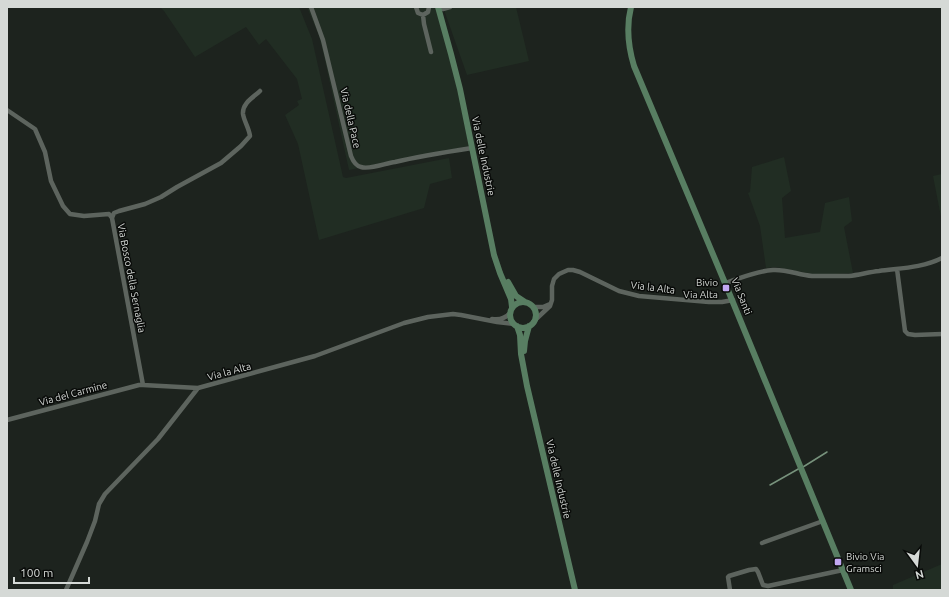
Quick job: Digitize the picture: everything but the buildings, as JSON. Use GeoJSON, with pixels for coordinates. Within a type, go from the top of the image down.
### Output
{"type":"FeatureCollection","features":[{"type":"Feature","properties":{"kind":"main road","name":"Via Santi"},"geometry":{"type":"LineString","coordinates":[[631,7],[628,31],[630,52],[634,66],[733,300],[851,590]]}},
{"type":"Feature","properties":{"kind":"main road","name":"Via delle Industrie"},"geometry":{"type":"LineString","coordinates":[[441,8],[494,255],[511,299],[511,310]]}},
{"type":"Feature","properties":{"kind":"main road","name":"Via delle Industrie"},"geometry":{"type":"LineString","coordinates":[[441,8],[453,45],[463,86],[501,263],[510,287],[516,296],[525,302]]}},
{"type":"Feature","properties":{"kind":"main road"},"geometry":{"type":"LineString","coordinates":[[525,302],[531,304],[533,307],[536,314],[532,324],[525,328],[515,325],[510,317],[511,310],[518,303],[525,302]]}},
{"type":"Feature","properties":{"kind":"main road","name":"Via delle Industrie"},"geometry":{"type":"LineString","coordinates":[[525,373],[525,341],[532,324]]}},
{"type":"Feature","properties":{"kind":"main road","name":"Via delle Industrie"},"geometry":{"type":"LineString","coordinates":[[515,325],[520,335],[521,354],[531,404],[575,590]]}},
{"type":"Feature","properties":{"kind":"street","name":"Via della Pace"},"geometry":{"type":"LineString","coordinates":[[311,7],[323,40],[351,156],[356,165],[368,168],[472,148]]}},
{"type":"Feature","properties":{"kind":"street"},"geometry":{"type":"LineString","coordinates":[[416,7],[418,13],[423,15]]}},
{"type":"Feature","properties":{"kind":"street"},"geometry":{"type":"LineString","coordinates":[[423,15],[428,12],[429,7]]}},
{"type":"Feature","properties":{"kind":"street"},"geometry":{"type":"LineString","coordinates":[[441,8],[450,7]]}},
{"type":"Feature","properties":{"kind":"street"},"geometry":{"type":"LineString","coordinates":[[423,15],[431,52]]}},
{"type":"Feature","properties":{"kind":"street"},"geometry":{"type":"LineString","coordinates":[[112,218],[114,213],[161,197],[221,163],[241,146],[250,136],[243,114],[244,108],[260,91]]}},
{"type":"Feature","properties":{"kind":"street","name":"Via Bosco della Sernaglia"},"geometry":{"type":"LineString","coordinates":[[7,110],[35,129],[45,152],[51,181],[63,206],[70,214],[84,216],[109,214],[112,218],[143,385]]}},
{"type":"Feature","properties":{"kind":"street"},"geometry":{"type":"LineString","coordinates":[[725,283],[747,275],[772,270],[789,271],[812,276],[850,276],[881,270],[925,265],[942,258]]}},
{"type":"Feature","properties":{"kind":"street"},"geometry":{"type":"LineString","coordinates":[[897,269],[905,330],[908,334],[915,335],[942,334]]}},
{"type":"Feature","properties":{"kind":"street","name":"Via la Alta"},"geometry":{"type":"LineString","coordinates":[[551,302],[554,279],[559,274],[568,270],[580,272],[619,291],[639,296],[709,302],[733,300]]}},
{"type":"Feature","properties":{"kind":"street"},"geometry":{"type":"LineString","coordinates":[[533,307],[547,306],[551,302]]}},
{"type":"Feature","properties":{"kind":"street"},"geometry":{"type":"LineString","coordinates":[[532,324],[548,308],[551,302]]}},
{"type":"Feature","properties":{"kind":"street"},"geometry":{"type":"LineString","coordinates":[[476,318],[498,319],[506,317],[511,310]]}},
{"type":"Feature","properties":{"kind":"street","name":"Via la Alta"},"geometry":{"type":"LineString","coordinates":[[66,590],[88,542],[99,504],[105,494],[158,439],[198,388],[315,356],[404,323],[428,317],[453,314],[476,318]]}},
{"type":"Feature","properties":{"kind":"street"},"geometry":{"type":"LineString","coordinates":[[476,318],[515,325]]}},
{"type":"Feature","properties":{"kind":"street"},"geometry":{"type":"LineString","coordinates":[[143,385],[198,388]]}},
{"type":"Feature","properties":{"kind":"street","name":"Via del Carmine"},"geometry":{"type":"LineString","coordinates":[[7,420],[143,385]]}},
{"type":"Feature","properties":{"kind":"street"},"geometry":{"type":"LineString","coordinates":[[762,543],[823,521]]}},
{"type":"Feature","properties":{"kind":"street"},"geometry":{"type":"LineString","coordinates":[[730,590],[728,577],[749,570],[756,570],[764,585],[768,586],[843,570]]}},
{"type":"Feature","properties":{"kind":"shaded area"},"geometry":{"type":"Polygon","coordinates":[[[160,7],[299,7],[312,39],[343,177],[346,178],[449,158],[452,178],[430,184],[424,208],[319,240],[298,144],[285,115],[299,105],[297,101],[302,99],[297,79],[266,39],[259,45],[246,27],[195,57],[160,7]]]}},
{"type":"Feature","properties":{"kind":"shaded area"},"geometry":{"type":"Polygon","coordinates":[[[307,7],[436,7],[456,83],[469,146],[349,170],[319,36],[307,7]]]}},
{"type":"Feature","properties":{"kind":"shaded area"},"geometry":{"type":"Polygon","coordinates":[[[443,7],[516,7],[529,61],[467,75],[443,7]]]}},
{"type":"Feature","properties":{"kind":"shaded area"},"geometry":{"type":"Polygon","coordinates":[[[784,157],[791,191],[782,198],[785,238],[820,232],[825,203],[849,197],[852,221],[844,227],[853,273],[812,274],[776,267],[766,268],[760,226],[748,193],[750,192],[752,167],[784,157]]]}},
{"type":"Feature","properties":{"kind":"shaded area"},"geometry":{"type":"Polygon","coordinates":[[[942,174],[942,222],[933,176],[942,174]]]}},
{"type":"Feature","properties":{"kind":"shaded area"},"geometry":{"type":"Polygon","coordinates":[[[942,564],[942,590],[893,590],[893,585],[942,564]]]}},
{"type":"Feature","properties":{"kind":"waterway"},"geometry":{"type":"LineString","coordinates":[[803,467],[827,452]]}},
{"type":"Feature","properties":{"kind":"waterway"},"geometry":{"type":"LineString","coordinates":[[770,485],[800,468]]}},
{"type":"Feature","properties":{"kind":"place","name":"Bivio Via Alta"},"geometry":{"type":"Point","coordinates":[726,288]}},
{"type":"Feature","properties":{"kind":"place","name":"Bivio Via Gramsci"},"geometry":{"type":"Point","coordinates":[838,562]}}]}
